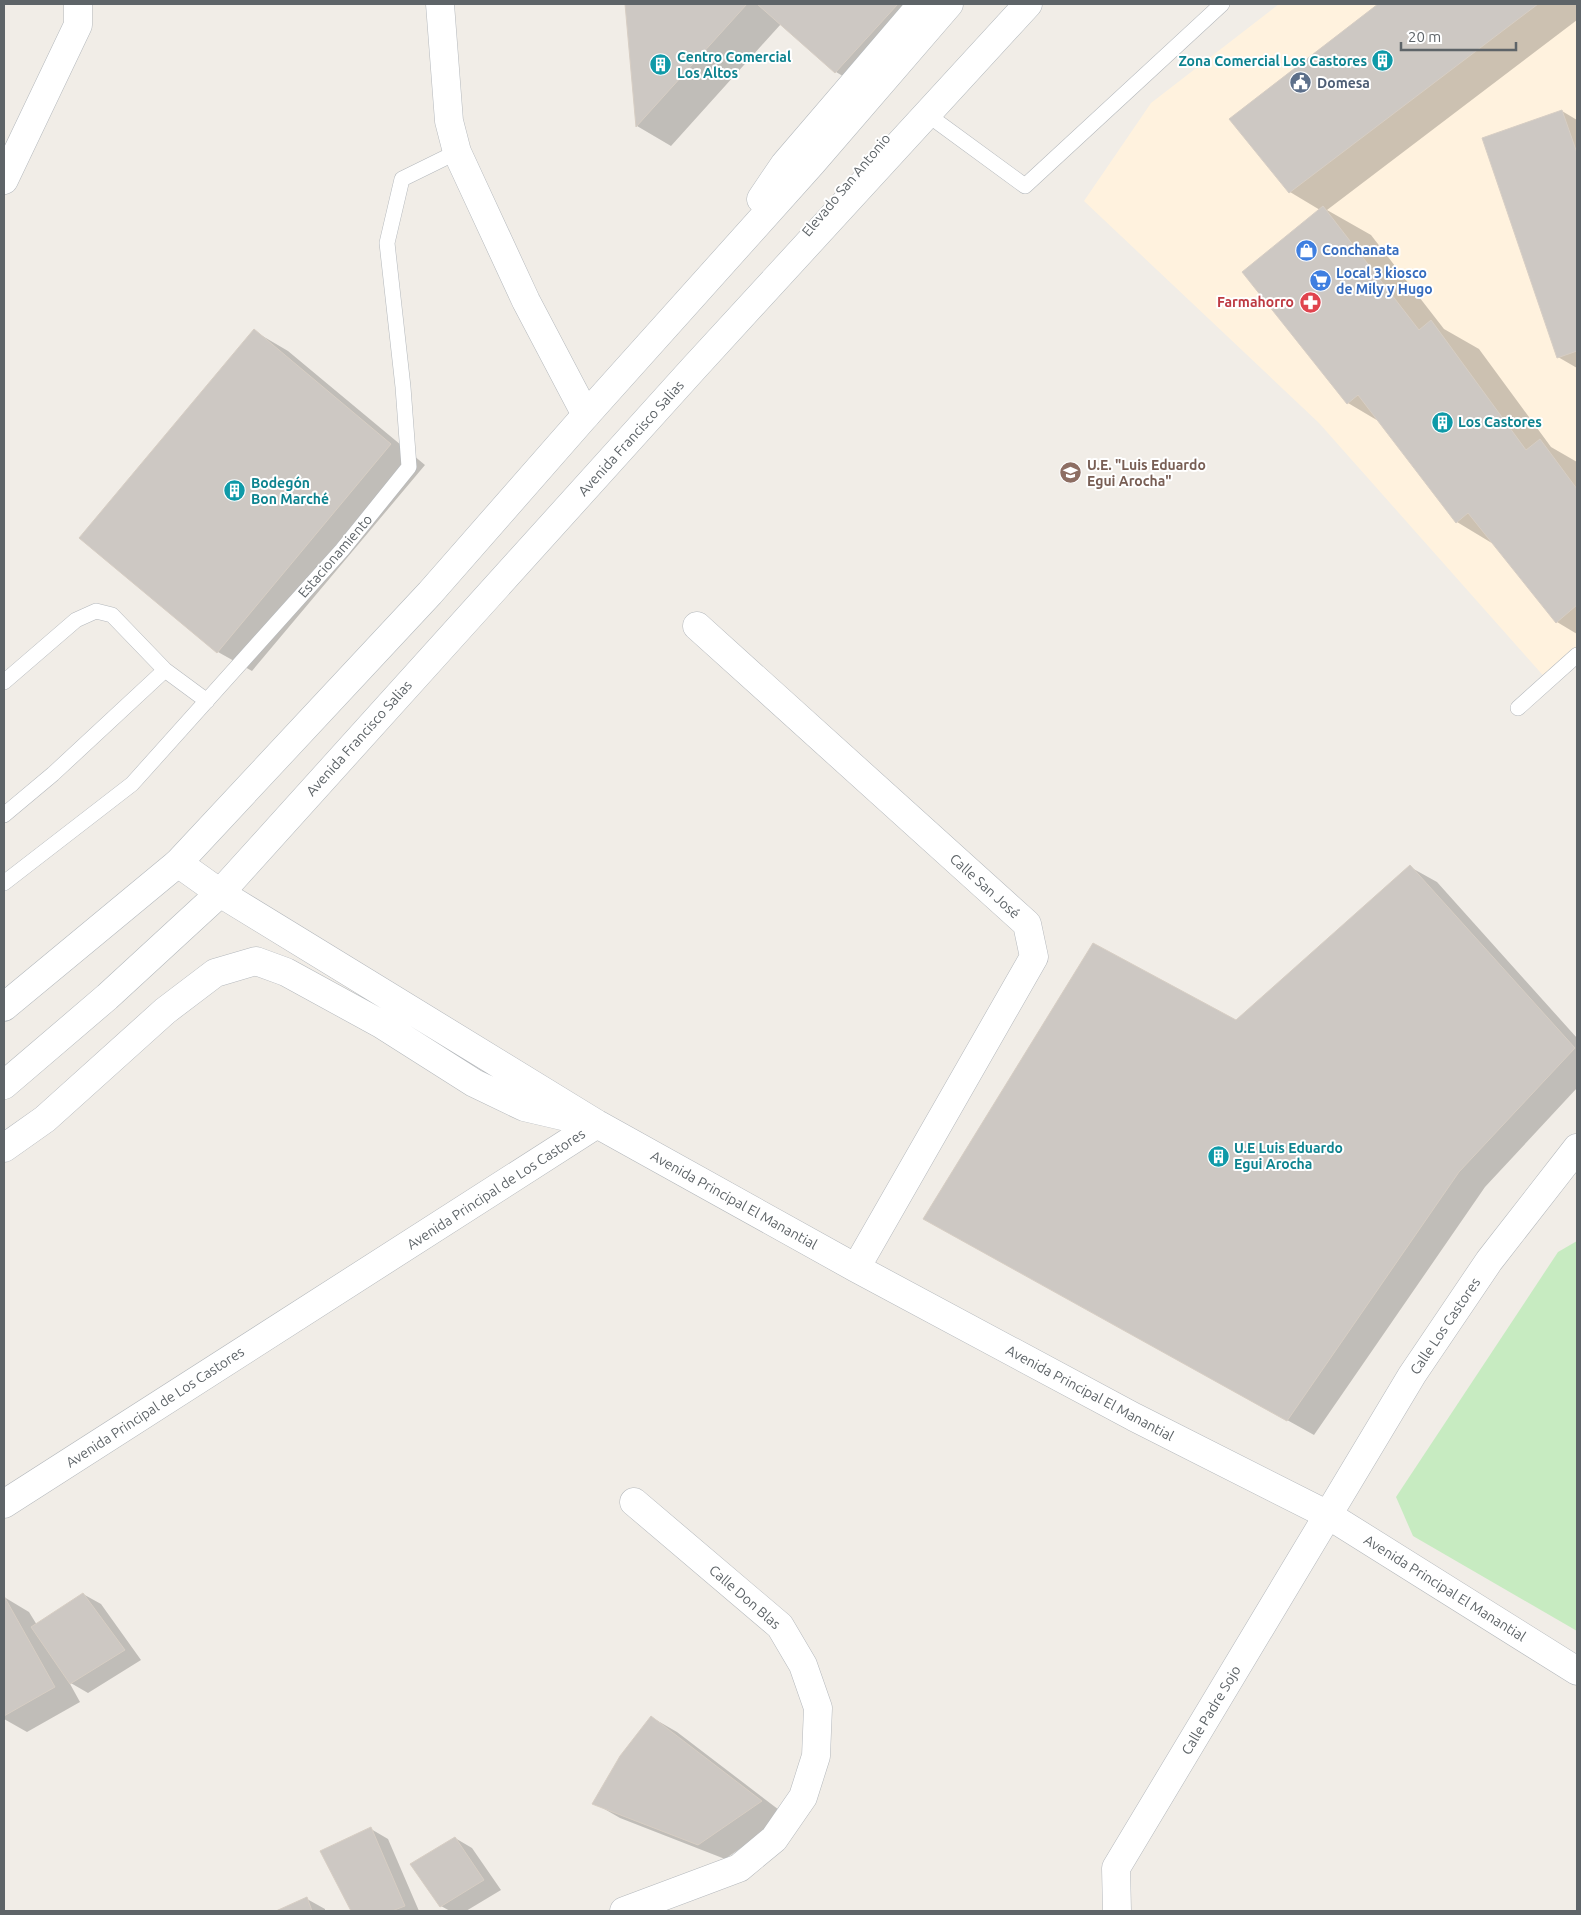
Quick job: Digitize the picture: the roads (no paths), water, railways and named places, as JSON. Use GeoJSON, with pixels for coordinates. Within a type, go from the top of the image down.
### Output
{"type":"FeatureCollection","features":[{"type":"Feature","properties":{"kind":"street"},"geometry":{"type":"LineString","coordinates":[[4,180],[78,25],[78,4]]}},
{"type":"Feature","properties":{"kind":"street"},"geometry":{"type":"LineString","coordinates":[[440,4],[448,121],[457,152],[526,301],[586,415]]}},
{"type":"Feature","properties":{"kind":"street"},"geometry":{"type":"LineString","coordinates":[[655,340],[729,243],[784,165],[922,4]]}},
{"type":"Feature","properties":{"kind":"street"},"geometry":{"type":"LineString","coordinates":[[4,1007],[178,862],[430,594],[586,415],[812,163],[949,4]]}},
{"type":"Feature","properties":{"kind":"street","name":"Elevado San Antonio"},"geometry":{"type":"LineString","coordinates":[[693,369],[842,188],[1003,4]]}},
{"type":"Feature","properties":{"kind":"street"},"geometry":{"type":"LineString","coordinates":[[693,369],[1028,4]]}},
{"type":"Feature","properties":{"kind":"street","name":"Avenida Francisco Salias"},"geometry":{"type":"LineString","coordinates":[[4,1085],[108,997],[220,893],[693,369]]}},
{"type":"Feature","properties":{"kind":"street","name":"Calle San José"},"geometry":{"type":"LineString","coordinates":[[697,626],[1027,924],[1034,957],[856,1268]]}},
{"type":"Feature","properties":{"kind":"street","name":"Avenida Principal de Los Castores"},"geometry":{"type":"LineString","coordinates":[[4,1504],[597,1124],[220,893],[178,862]]}},
{"type":"Feature","properties":{"kind":"street"},"geometry":{"type":"LineString","coordinates":[[4,1148],[45,1119],[165,1012],[215,973],[256,961],[286,972],[381,1024],[474,1083],[524,1107],[597,1124]]}},
{"type":"Feature","properties":{"kind":"street","name":"Avenida Principal El Manantial"},"geometry":{"type":"LineString","coordinates":[[597,1124],[856,1268],[1134,1417],[1328,1515],[1577,1671]]}},
{"type":"Feature","properties":{"kind":"street","name":"Calle Los Castores"},"geometry":{"type":"LineString","coordinates":[[1328,1515],[1412,1375],[1489,1261],[1577,1148]]}},
{"type":"Feature","properties":{"kind":"street","name":"Calle Don Blas"},"geometry":{"type":"LineString","coordinates":[[624,1911],[739,1868],[774,1839],[803,1797],[816,1756],[818,1708],[803,1665],[780,1626],[634,1502]]}},
{"type":"Feature","properties":{"kind":"street","name":"Calle Padre Sojo"},"geometry":{"type":"LineString","coordinates":[[1116,1911],[1116,1868],[1328,1515]]}},
{"type":"Feature","properties":{"kind":"lane"},"geometry":{"type":"LineString","coordinates":[[928,115],[1025,186],[1222,4]]}},
{"type":"Feature","properties":{"kind":"lane","name":"Estacionamiento"},"geometry":{"type":"LineString","coordinates":[[4,883],[132,784],[342,550],[409,467],[403,387],[387,243],[402,179],[457,152]]}},
{"type":"Feature","properties":{"kind":"lane"},"geometry":{"type":"LineString","coordinates":[[4,682],[76,620],[96,611],[112,615],[165,670],[207,701]]}},
{"type":"Feature","properties":{"kind":"lane"},"geometry":{"type":"LineString","coordinates":[[1518,708],[1577,655]]}},
{"type":"Feature","properties":{"kind":"lane"},"geometry":{"type":"LineString","coordinates":[[4,814],[53,774],[165,670]]}},
{"type":"Feature","properties":{"kind":"place","name":"Zona Comercial Los Castores"},"geometry":{"type":"Point","coordinates":[1383,61]}},
{"type":"Feature","properties":{"kind":"place","name":"Centro Comercial Los Altos"},"geometry":{"type":"Point","coordinates":[661,65]}},
{"type":"Feature","properties":{"kind":"place","name":"Domesa"},"geometry":{"type":"Point","coordinates":[1301,83]}},
{"type":"Feature","properties":{"kind":"place","name":"Conchanata"},"geometry":{"type":"Point","coordinates":[1306,250]}},
{"type":"Feature","properties":{"kind":"place","name":"Local 3 kiosco de Mily y Hugo"},"geometry":{"type":"Point","coordinates":[1320,281]}},
{"type":"Feature","properties":{"kind":"place","name":"Farmahorro"},"geometry":{"type":"Point","coordinates":[1310,302]}},
{"type":"Feature","properties":{"kind":"place","name":"Los Castores"},"geometry":{"type":"Point","coordinates":[1442,422]}},
{"type":"Feature","properties":{"kind":"place","name":"U.E. \"Luis Eduardo Egui Arocha\""},"geometry":{"type":"Point","coordinates":[1071,473]}},
{"type":"Feature","properties":{"kind":"place","name":"Bodegón Bon Marché"},"geometry":{"type":"Point","coordinates":[235,491]}},
{"type":"Feature","properties":{"kind":"place","name":"U.E Luis Eduardo Egui Arocha"},"geometry":{"type":"Point","coordinates":[1218,1156]}}]}
